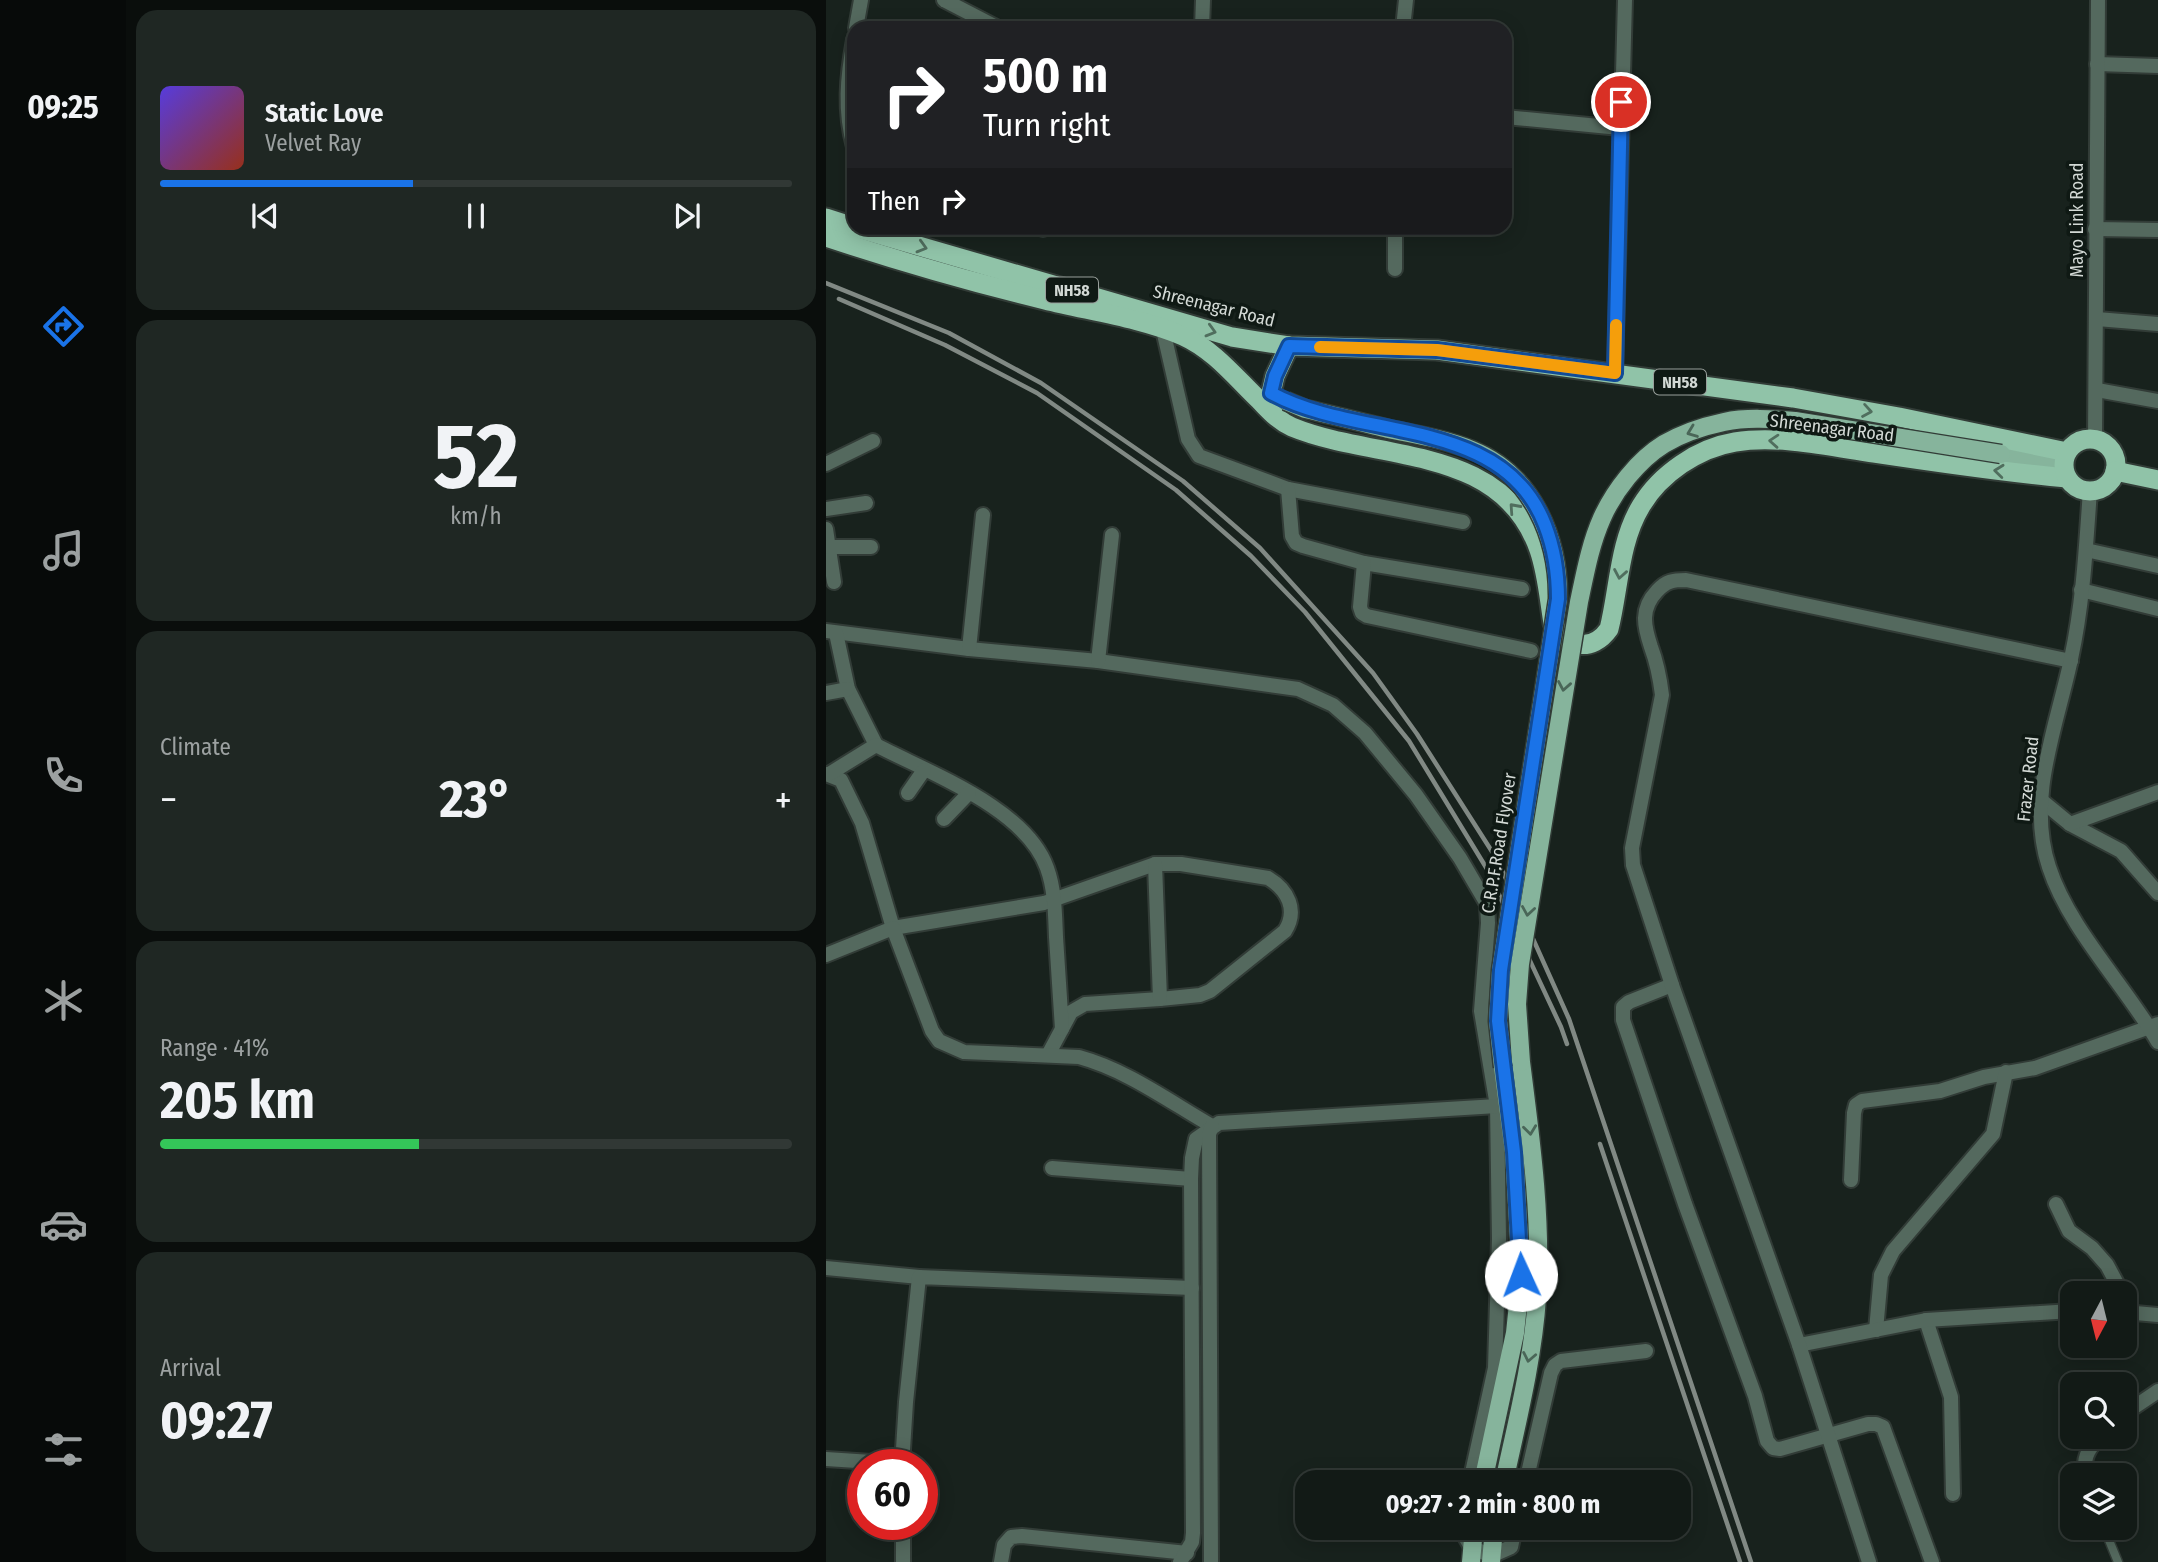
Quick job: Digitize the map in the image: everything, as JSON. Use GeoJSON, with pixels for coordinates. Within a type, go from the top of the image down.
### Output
{"type":"FeatureCollection","features":[{"type":"Feature","properties":{"kind":"highway","name":"Shreenagar Road"},"geometry":{"type":"LineString","coordinates":[[826,218],[847,225]]}},
{"type":"Feature","properties":{"kind":"highway","name":"Shreenagar Road"},"geometry":{"type":"LineString","coordinates":[[881,235],[1161,322],[1203,347],[1283,423],[1294,428],[1436,462],[1468,473],[1488,484],[1512,504],[1528,526],[1540,551],[1553,623],[1559,634],[1565,640],[1583,644],[1592,644],[1602,638],[1609,629],[1622,559],[1631,527],[1641,506],[1660,481],[1678,467],[1714,449],[1733,442],[1759,440],[1804,443],[1990,470],[2066,463]]}},
{"type":"Feature","properties":{"kind":"highway","name":"Shreenagar Road"},"geometry":{"type":"LineString","coordinates":[[826,237],[1023,295],[1232,337],[1289,346],[1437,350],[1793,398],[1899,417],[2066,463]]}},
{"type":"Feature","properties":{"kind":"highway"},"geometry":{"type":"LineString","coordinates":[[1279,397],[1275,376],[1289,346]]}},
{"type":"Feature","properties":{"kind":"highway"},"geometry":{"type":"LineString","coordinates":[[2066,463],[2079,441],[2095,439],[2103,442],[2114,454],[2115,471],[2106,485],[2090,491]]}},
{"type":"Feature","properties":{"kind":"highway","name":"NH58"},"geometry":{"type":"LineString","coordinates":[[2066,463],[2081,489],[2090,491]]}},
{"type":"Feature","properties":{"kind":"highway"},"geometry":{"type":"LineString","coordinates":[[2115,471],[2158,480]]}},
{"type":"Feature","properties":{"kind":"main road","name":"C.R.P.F.Road Flyover"},"geometry":{"type":"LineString","coordinates":[[1245,386],[1318,412],[1442,440],[1474,451],[1521,485],[1537,506],[1551,545],[1558,582],[1558,599],[1501,970],[1498,1021],[1514,1152],[1521,1275],[1515,1333],[1485,1470]]}},
{"type":"Feature","properties":{"kind":"main road"},"geometry":{"type":"LineString","coordinates":[[1506,1470],[1532,1339],[1539,1255],[1537,1202],[1517,1004],[1520,964],[1577,615],[1590,554],[1602,519],[1615,495],[1635,469],[1663,444],[1695,430],[1726,421],[1794,421],[2066,463]]}},
{"type":"Feature","properties":{"kind":"main road"},"geometry":{"type":"LineString","coordinates":[[1491,1559],[1493,1540]]}},
{"type":"Feature","properties":{"kind":"street"},"geometry":{"type":"LineString","coordinates":[[857,21],[861,0]]}},
{"type":"Feature","properties":{"kind":"street"},"geometry":{"type":"LineString","coordinates":[[944,0],[975,21]]}},
{"type":"Feature","properties":{"kind":"street"},"geometry":{"type":"LineString","coordinates":[[1202,21],[1203,0]]}},
{"type":"Feature","properties":{"kind":"street"},"geometry":{"type":"LineString","coordinates":[[1404,21],[1406,0]]}},
{"type":"Feature","properties":{"kind":"street"},"geometry":{"type":"LineString","coordinates":[[1615,373],[1625,0]]}},
{"type":"Feature","properties":{"kind":"street","name":"Mayo Link Road"},"geometry":{"type":"LineString","coordinates":[[2095,439],[2098,0]]}},
{"type":"Feature","properties":{"kind":"street"},"geometry":{"type":"LineString","coordinates":[[2097,64],[2158,66]]}},
{"type":"Feature","properties":{"kind":"street"},"geometry":{"type":"LineString","coordinates":[[1512,118],[1620,128]]}},
{"type":"Feature","properties":{"kind":"street"},"geometry":{"type":"LineString","coordinates":[[2095,229],[2158,230]]}},
{"type":"Feature","properties":{"kind":"street"},"geometry":{"type":"LineString","coordinates":[[1395,235],[1395,269]]}},
{"type":"Feature","properties":{"kind":"street"},"geometry":{"type":"LineString","coordinates":[[2097,319],[2158,324]]}},
{"type":"Feature","properties":{"kind":"street"},"geometry":{"type":"LineString","coordinates":[[1161,322],[1188,439],[1199,456],[1288,489],[1463,522]]}},
{"type":"Feature","properties":{"kind":"street"},"geometry":{"type":"LineString","coordinates":[[2097,390],[2158,401]]}},
{"type":"Feature","properties":{"kind":"street"},"geometry":{"type":"LineString","coordinates":[[826,464],[873,440]]}},
{"type":"Feature","properties":{"kind":"street"},"geometry":{"type":"LineString","coordinates":[[1288,489],[1292,536],[1296,543],[1364,563],[1522,589]]}},
{"type":"Feature","properties":{"kind":"street","name":"Frazer Road"},"geometry":{"type":"LineString","coordinates":[[2090,491],[2086,550],[2071,661],[2046,765],[2042,801],[2044,850],[2058,890],[2072,915],[2154,1026],[2158,1042]]}},
{"type":"Feature","properties":{"kind":"street"},"geometry":{"type":"LineString","coordinates":[[826,509],[866,503]]}},
{"type":"Feature","properties":{"kind":"street"},"geometry":{"type":"LineString","coordinates":[[969,649],[983,515]]}},
{"type":"Feature","properties":{"kind":"street"},"geometry":{"type":"LineString","coordinates":[[826,529],[834,582]]}},
{"type":"Feature","properties":{"kind":"street"},"geometry":{"type":"LineString","coordinates":[[1098,661],[1112,535]]}},
{"type":"Feature","properties":{"kind":"street"},"geometry":{"type":"LineString","coordinates":[[829,547],[871,547]]}},
{"type":"Feature","properties":{"kind":"street"},"geometry":{"type":"LineString","coordinates":[[2086,550],[2158,566]]}},
{"type":"Feature","properties":{"kind":"street"},"geometry":{"type":"LineString","coordinates":[[1364,563],[1360,607],[1362,613],[1367,616],[1531,651]]}},
{"type":"Feature","properties":{"kind":"street"},"geometry":{"type":"LineString","coordinates":[[1869,1562],[1799,1345],[1672,985],[1633,865],[1632,848],[1662,695],[1661,681],[1643,621],[1652,596],[1663,584],[1673,580],[1686,580],[2071,661]]}},
{"type":"Feature","properties":{"kind":"street"},"geometry":{"type":"LineString","coordinates":[[2080,594],[2158,609]]}},
{"type":"Feature","properties":{"kind":"street"},"geometry":{"type":"LineString","coordinates":[[1062,1029],[1054,899],[1047,868],[1038,849],[1023,829],[984,800],[876,745],[848,689],[831,632],[1098,661],[1298,689],[1333,705],[1365,733],[1416,794],[1460,858],[1487,904],[1481,1011],[1497,1106],[1499,1240],[1495,1368],[1473,1470]]}},
{"type":"Feature","properties":{"kind":"street"},"geometry":{"type":"LineString","coordinates":[[826,693],[848,689]]}},
{"type":"Feature","properties":{"kind":"street"},"geometry":{"type":"LineString","coordinates":[[828,774],[876,745]]}},
{"type":"Feature","properties":{"kind":"street"},"geometry":{"type":"LineString","coordinates":[[908,793],[924,770]]}},
{"type":"Feature","properties":{"kind":"street"},"geometry":{"type":"LineString","coordinates":[[828,774],[841,780],[862,823],[893,928],[932,1031],[939,1041],[964,1052],[1079,1057],[1094,1061],[1113,1069],[1212,1126]]}},
{"type":"Feature","properties":{"kind":"street"},"geometry":{"type":"LineString","coordinates":[[2070,824],[2158,792]]}},
{"type":"Feature","properties":{"kind":"street"},"geometry":{"type":"LineString","coordinates":[[944,818],[969,793]]}},
{"type":"Feature","properties":{"kind":"street"},"geometry":{"type":"LineString","coordinates":[[2042,801],[2070,824],[2121,851],[2158,893]]}},
{"type":"Feature","properties":{"kind":"street"},"geometry":{"type":"LineString","coordinates":[[826,955],[893,928],[1054,899],[1155,864],[1181,864],[1268,878],[1279,884],[1293,912],[1285,931],[1210,990],[1200,995],[1085,1004],[1071,1012],[1048,1055]]}},
{"type":"Feature","properties":{"kind":"street"},"geometry":{"type":"LineString","coordinates":[[1155,864],[1160,999]]}},
{"type":"Feature","properties":{"kind":"street"},"geometry":{"type":"LineString","coordinates":[[1672,985],[1629,1002],[1623,1007],[1622,1014],[1685,1204],[1755,1396],[1767,1441],[1773,1448],[1780,1449],[1868,1424],[1883,1427],[1932,1562]]}},
{"type":"Feature","properties":{"kind":"street"},"geometry":{"type":"LineString","coordinates":[[1852,1180],[1854,1113],[1862,1101],[1940,1091],[2006,1072],[2035,1068],[2154,1026]]}},
{"type":"Feature","properties":{"kind":"street"},"geometry":{"type":"LineString","coordinates":[[1876,1330],[1881,1275],[1893,1251],[1993,1134],[2006,1072]]}},
{"type":"Feature","properties":{"kind":"street"},"geometry":{"type":"LineString","coordinates":[[1001,1562],[1004,1545],[1011,1537],[1022,1536],[1184,1557],[1193,1533],[1191,1179],[1193,1146],[1196,1139],[1219,1122],[1497,1106]]}},
{"type":"Feature","properties":{"kind":"street"},"geometry":{"type":"LineString","coordinates":[[1211,1562],[1208,1276],[1209,1134],[1212,1126]]}},
{"type":"Feature","properties":{"kind":"street"},"geometry":{"type":"LineString","coordinates":[[1052,1168],[1191,1179]]}},
{"type":"Feature","properties":{"kind":"street"},"geometry":{"type":"LineString","coordinates":[[2056,1204],[2069,1231],[2092,1248],[2107,1265],[2116,1281]]}},
{"type":"Feature","properties":{"kind":"street"},"geometry":{"type":"LineString","coordinates":[[826,1268],[919,1277],[1192,1288]]}},
{"type":"Feature","properties":{"kind":"street"},"geometry":{"type":"LineString","coordinates":[[903,1449],[919,1277]]}},
{"type":"Feature","properties":{"kind":"street"},"geometry":{"type":"LineString","coordinates":[[1799,1345],[1927,1320],[2060,1312]]}},
{"type":"Feature","properties":{"kind":"street"},"geometry":{"type":"LineString","coordinates":[[2137,1313],[2158,1315]]}},
{"type":"Feature","properties":{"kind":"street"},"geometry":{"type":"LineString","coordinates":[[1927,1320],[1951,1397],[1953,1494]]}},
{"type":"Feature","properties":{"kind":"street"},"geometry":{"type":"LineString","coordinates":[[1529,1470],[1555,1365],[1561,1361],[1646,1351]]}},
{"type":"Feature","properties":{"kind":"street"},"geometry":{"type":"LineString","coordinates":[[2137,1405],[2158,1391]]}},
{"type":"Feature","properties":{"kind":"street"},"geometry":{"type":"LineString","coordinates":[[826,1459],[847,1460]]}},
{"type":"Feature","properties":{"kind":"street"},"geometry":{"type":"LineString","coordinates":[[903,1540],[904,1562]]}},
{"type":"Feature","properties":{"kind":"street"},"geometry":{"type":"LineString","coordinates":[[1471,1555],[1491,1559],[1511,1547],[1513,1540]]}},
{"type":"Feature","properties":{"kind":"lane"},"geometry":{"type":"LineString","coordinates":[[2109,1540],[2118,1562]]}},
{"type":"Feature","properties":{"kind":"railway"},"geometry":{"type":"LineString","coordinates":[[826,283],[949,333],[1041,383],[1183,481],[1260,548],[1373,673],[1417,734],[1498,861],[1569,1019],[1751,1562]]}},
{"type":"Feature","properties":{"kind":"railway"},"geometry":{"type":"LineString","coordinates":[[839,299],[945,345],[1037,393],[1176,490],[1251,556],[1305,612],[1409,741],[1487,869],[1567,1044]]}},
{"type":"Feature","properties":{"kind":"railway"},"geometry":{"type":"LineString","coordinates":[[1600,1144],[1740,1562]]}},
{"type":"Feature","properties":{"kind":"slow traffic"},"geometry":{"type":"LineString","coordinates":[[1320,347],[1437,350],[1615,373],[1616,325]]}},
{"type":"Feature","properties":{"kind":"route"},"geometry":{"type":"LineString","coordinates":[[1521,1275],[1514,1152],[1498,1021],[1501,970],[1558,599],[1558,582],[1551,545],[1537,506],[1521,485],[1474,451],[1442,440],[1305,408],[1271,393],[1275,376],[1289,346],[1437,350],[1615,373],[1621,102]]}}]}
